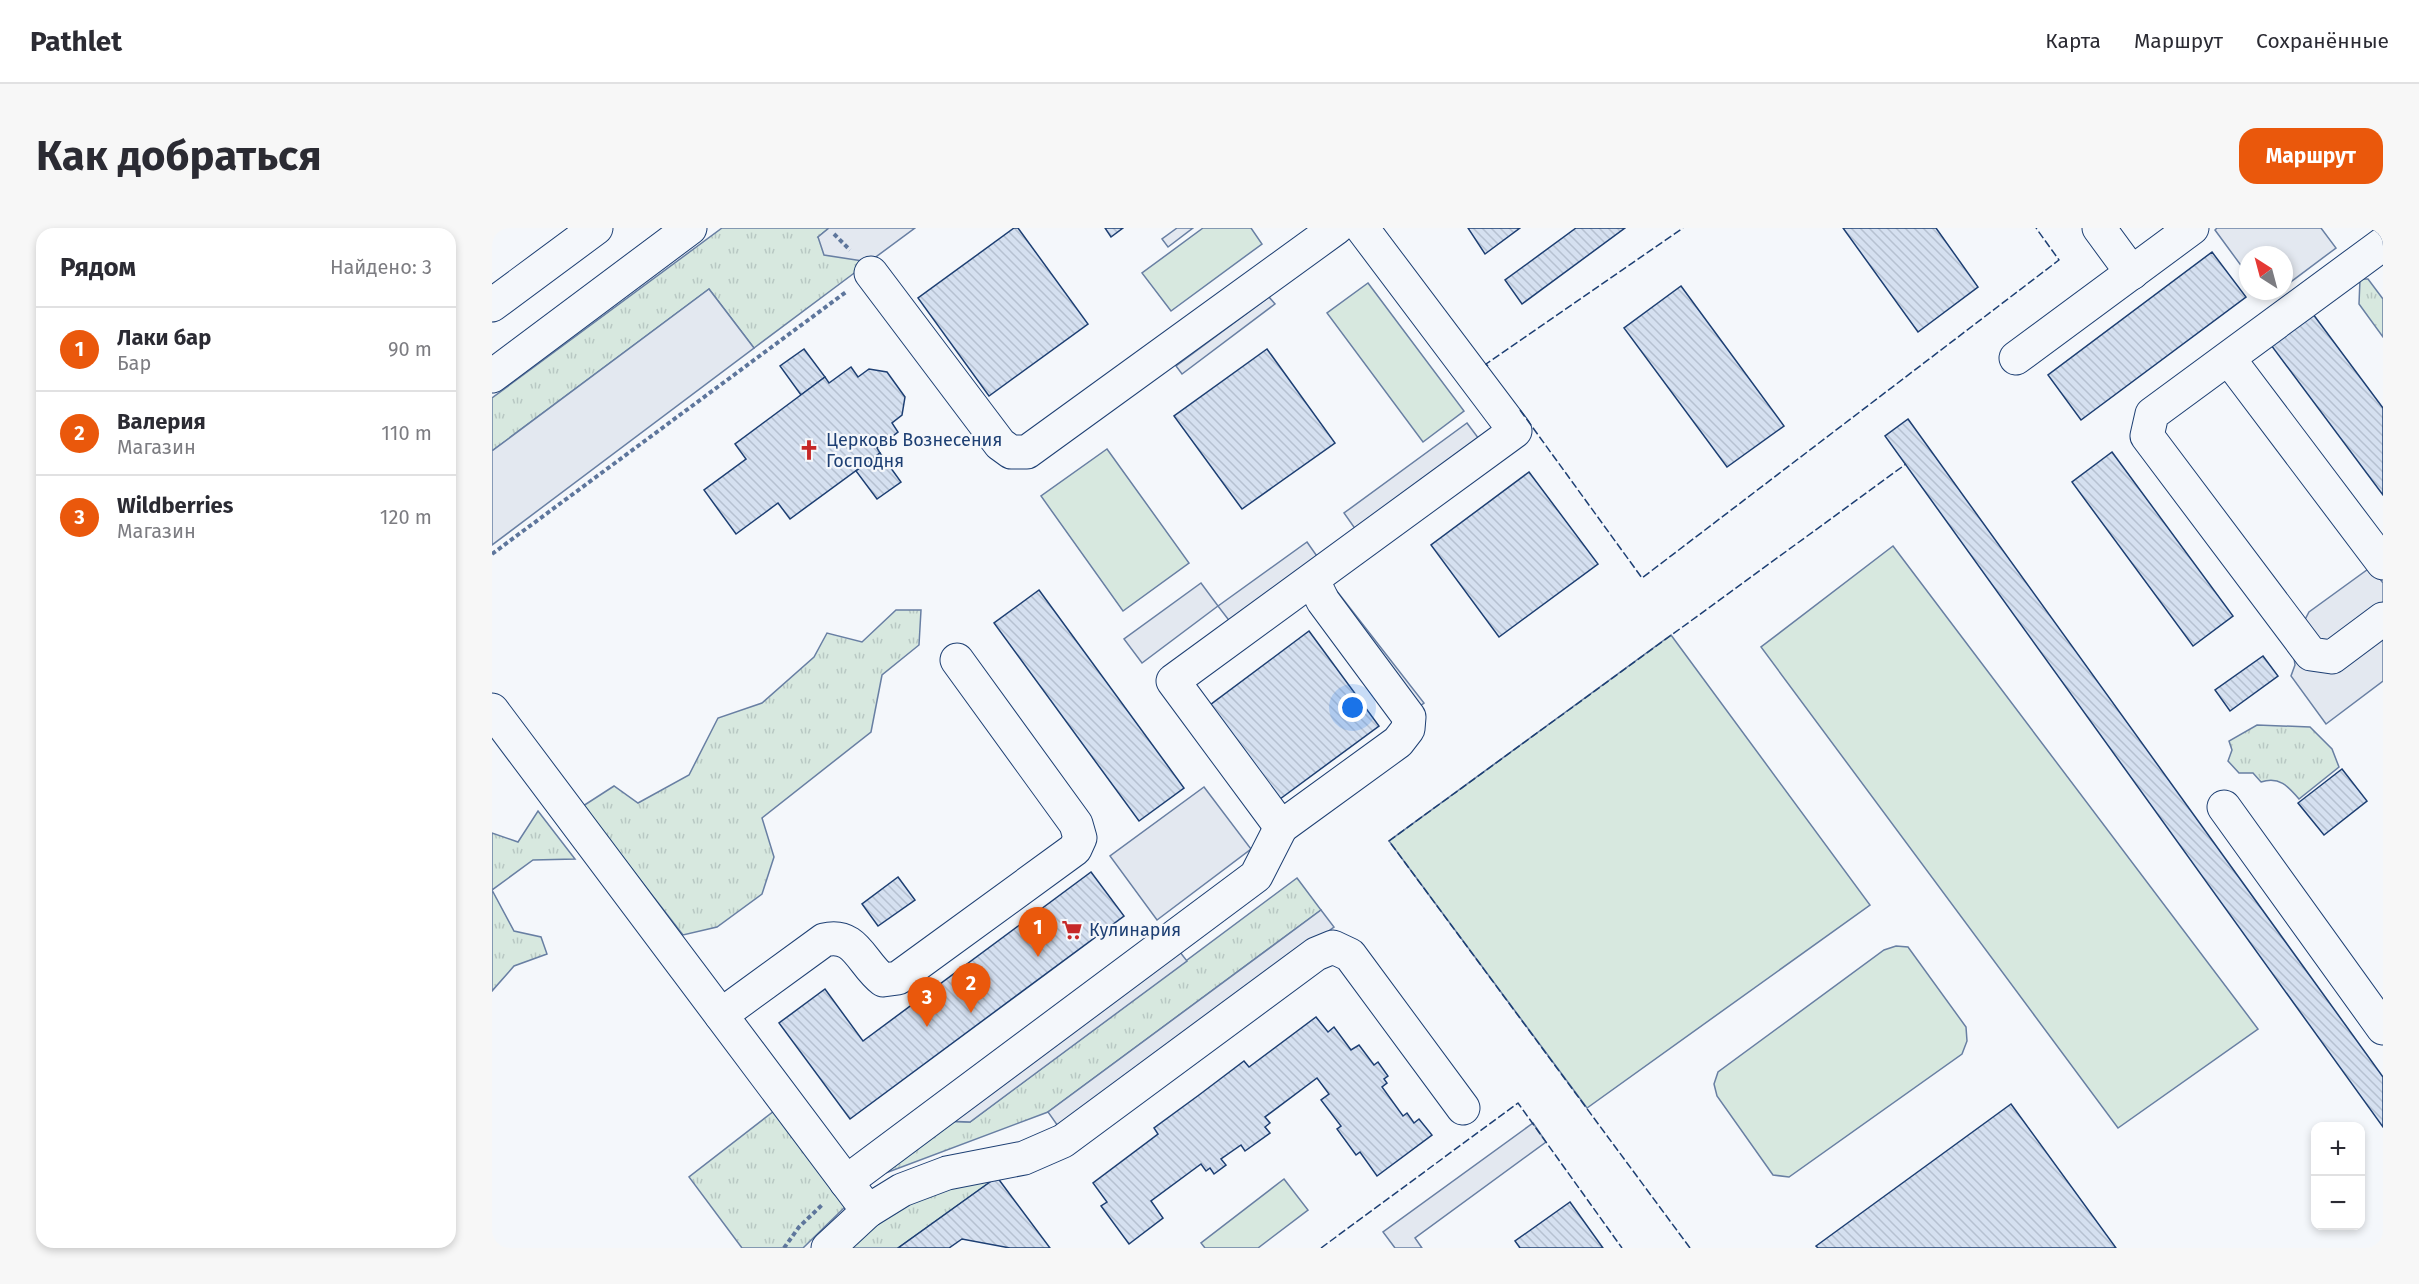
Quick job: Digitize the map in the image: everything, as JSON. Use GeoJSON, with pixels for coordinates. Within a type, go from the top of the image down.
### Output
{"type":"FeatureCollection","features":[{"type":"Feature","properties":{"kind":"main road"},"geometry":{"type":"LineString","coordinates":[[492,305],[596,228]]}},
{"type":"Feature","properties":{"kind":"main road"},"geometry":{"type":"LineString","coordinates":[[492,376],[690,228]]}},
{"type":"Feature","properties":{"kind":"main road"},"geometry":{"type":"LineString","coordinates":[[856,274],[1000,444],[1011,452],[1027,452],[1336,228]]}},
{"type":"Feature","properties":{"kind":"main road"},"geometry":{"type":"LineString","coordinates":[[1281,827],[1173,681],[1313,581],[1515,431],[1362,228]]}},
{"type":"Feature","properties":{"kind":"main road"},"geometry":{"type":"LineString","coordinates":[[2099,228],[2132,273]]}},
{"type":"Feature","properties":{"kind":"main road"},"geometry":{"type":"LineString","coordinates":[[2016,358],[2192,228]]}},
{"type":"Feature","properties":{"kind":"main road"},"geometry":{"type":"LineString","coordinates":[[2383,244],[2152,414],[2147,436],[2311,654],[2332,657],[2383,619]]}},
{"type":"Feature","properties":{"kind":"main road"},"geometry":{"type":"LineString","coordinates":[[2229,359],[2383,563]]}},
{"type":"Feature","properties":{"kind":"main road"},"geometry":{"type":"LineString","coordinates":[[846,1182],[1256,876],[1281,827],[1398,742],[1408,729],[1409,717],[1323,601],[1313,581]]}},
{"type":"Feature","properties":{"kind":"main road"},"geometry":{"type":"LineString","coordinates":[[721,1015],[824,940],[837,936],[850,942],[874,973],[883,980],[898,978],[1075,849],[1080,838],[1076,824],[957,660]]}},
{"type":"Feature","properties":{"kind":"main road"},"geometry":{"type":"LineString","coordinates":[[492,710],[868,1211]]}},
{"type":"Feature","properties":{"kind":"main road"},"geometry":{"type":"LineString","coordinates":[[2224,807],[2383,1028]]}},
{"type":"Feature","properties":{"kind":"main road"},"geometry":{"type":"LineString","coordinates":[[828,1248],[868,1211],[902,1190],[947,1173],[1023,1158],[1063,1141],[1316,954],[1333,947],[1350,955],[1463,1107]]}},
{"type":"Feature","properties":{"kind":"path"},"geometry":{"type":"LineString","coordinates":[[492,554],[856,274],[847,247],[834,234]]}},
{"type":"Feature","properties":{"kind":"path"},"geometry":{"type":"LineString","coordinates":[[784,1248],[799,1227],[846,1182]]}},
{"type":"Feature","properties":{"kind":"green space"},"geometry":{"type":"Polygon","coordinates":[[[722,228],[829,228],[818,237],[869,262],[754,348],[709,289],[492,451],[492,398],[722,228]]]}},
{"type":"Feature","properties":{"kind":"green space"},"geometry":{"type":"Polygon","coordinates":[[[1203,228],[1251,228],[1262,244],[1171,311],[1142,273],[1203,228]]]}},
{"type":"Feature","properties":{"kind":"green space"},"geometry":{"type":"Polygon","coordinates":[[[2360,279],[2368,279],[2383,299],[2383,337],[2359,304],[2360,279]]]}},
{"type":"Feature","properties":{"kind":"green space"},"geometry":{"type":"Polygon","coordinates":[[[1368,283],[1464,411],[1423,442],[1327,313],[1368,283]]]}},
{"type":"Feature","properties":{"kind":"green space"},"geometry":{"type":"Polygon","coordinates":[[[1107,449],[1189,563],[1123,611],[1041,496],[1107,449]]]}},
{"type":"Feature","properties":{"kind":"green space"},"geometry":{"type":"Polygon","coordinates":[[[1893,546],[2258,1029],[2118,1128],[1761,647],[1893,546]]]}},
{"type":"Feature","properties":{"kind":"green space"},"geometry":{"type":"Polygon","coordinates":[[[896,610],[921,610],[919,645],[882,675],[871,732],[762,818],[774,857],[762,894],[717,927],[683,935],[583,806],[614,786],[638,803],[689,775],[718,718],[762,703],[814,657],[827,633],[862,642],[896,610]]]}},
{"type":"Feature","properties":{"kind":"green space"},"geometry":{"type":"Polygon","coordinates":[[[1671,635],[1870,905],[1587,1108],[1389,841],[1671,635]]]}},
{"type":"Feature","properties":{"kind":"green space"},"geometry":{"type":"Polygon","coordinates":[[[2257,725],[2310,727],[2332,749],[2339,767],[2299,799],[2283,783],[2273,780],[2261,782],[2253,773],[2239,773],[2228,761],[2232,750],[2229,741],[2257,725]]]}},
{"type":"Feature","properties":{"kind":"green space"},"geometry":{"type":"Polygon","coordinates":[[[538,811],[575,859],[533,860],[492,890],[492,833],[518,842],[538,811]]]}},
{"type":"Feature","properties":{"kind":"green space"},"geometry":{"type":"Polygon","coordinates":[[[1297,878],[1321,910],[1048,1112],[867,1180],[943,1121],[970,1122],[1297,878]]]}},
{"type":"Feature","properties":{"kind":"green space"},"geometry":{"type":"Polygon","coordinates":[[[492,890],[514,931],[541,937],[547,954],[514,966],[492,991],[492,890]]]}},
{"type":"Feature","properties":{"kind":"green space"},"geometry":{"type":"Polygon","coordinates":[[[1896,946],[1908,947],[1966,1027],[1967,1041],[1962,1054],[1789,1177],[1773,1175],[1717,1096],[1714,1084],[1718,1072],[1884,950],[1896,946]]]}},
{"type":"Feature","properties":{"kind":"green space"},"geometry":{"type":"Polygon","coordinates":[[[774,1111],[845,1207],[803,1248],[742,1248],[689,1177],[774,1111]]]}},
{"type":"Feature","properties":{"kind":"green space"},"geometry":{"type":"Polygon","coordinates":[[[997,1177],[898,1248],[849,1248],[882,1215],[950,1186],[997,1177]]]}},
{"type":"Feature","properties":{"kind":"green space"},"geometry":{"type":"Polygon","coordinates":[[[1284,1179],[1308,1210],[1258,1248],[1205,1248],[1201,1243],[1284,1179]]]}},
{"type":"Feature","properties":{"kind":"shaded area"},"geometry":{"type":"Polygon","coordinates":[[[829,228],[915,228],[869,262],[824,255],[818,237],[829,228]]]}},
{"type":"Feature","properties":{"kind":"shaded area"},"geometry":{"type":"Polygon","coordinates":[[[1177,228],[1193,228],[1168,247],[1162,239],[1177,228]]]}},
{"type":"Feature","properties":{"kind":"shaded area"},"geometry":{"type":"Polygon","coordinates":[[[2217,228],[2321,228],[2336,248],[2293,280],[2293,246],[2239,246],[2239,263],[2215,230],[2217,228]]]}},
{"type":"Feature","properties":{"kind":"shaded area"},"geometry":{"type":"Polygon","coordinates":[[[709,289],[754,348],[492,545],[492,451],[709,289]]]}},
{"type":"Feature","properties":{"kind":"shaded area"},"geometry":{"type":"Polygon","coordinates":[[[1269,297],[1275,304],[1182,374],[1176,366],[1269,297]]]}},
{"type":"Feature","properties":{"kind":"shaded area"},"geometry":{"type":"Polygon","coordinates":[[[1467,423],[1479,439],[1356,530],[1344,513],[1467,423]]]}},
{"type":"Feature","properties":{"kind":"shaded area"},"geometry":{"type":"Polygon","coordinates":[[[1307,542],[1319,559],[1231,623],[1218,606],[1307,542]]]}},
{"type":"Feature","properties":{"kind":"shaded area"},"geometry":{"type":"Polygon","coordinates":[[[2371,567],[2383,583],[2383,681],[2326,724],[2291,676],[2295,665],[2292,644],[2309,612],[2371,567]]]}},
{"type":"Feature","properties":{"kind":"shaded area"},"geometry":{"type":"Polygon","coordinates":[[[1201,583],[1218,606],[1142,663],[1124,639],[1201,583]]]}},
{"type":"Feature","properties":{"kind":"shaded area"},"geometry":{"type":"Polygon","coordinates":[[[1336,590],[1424,703],[1416,709],[1328,596],[1336,590]]]}},
{"type":"Feature","properties":{"kind":"shaded area"},"geometry":{"type":"Polygon","coordinates":[[[1204,787],[1251,849],[1157,920],[1110,856],[1204,787]]]}},
{"type":"Feature","properties":{"kind":"shaded area"},"geometry":{"type":"Polygon","coordinates":[[[1321,910],[1334,927],[1060,1129],[1048,1112],[1321,910]]]}},
{"type":"Feature","properties":{"kind":"shaded area"},"geometry":{"type":"Polygon","coordinates":[[[1176,947],[1187,961],[970,1122],[943,1121],[1176,947]]]}},
{"type":"Feature","properties":{"kind":"shaded area"},"geometry":{"type":"Polygon","coordinates":[[[1533,1123],[1546,1142],[1415,1238],[1422,1248],[1395,1248],[1383,1232],[1533,1123]]]}},
{"type":"Feature","properties":{"kind":"building"},"geometry":{"type":"Polygon","coordinates":[[[1014,228],[1018,228],[1088,324],[989,396],[918,298],[1014,228]]]}},
{"type":"Feature","properties":{"kind":"building"},"geometry":{"type":"Polygon","coordinates":[[[1105,228],[1123,228],[1111,237],[1105,228]]]}},
{"type":"Feature","properties":{"kind":"building"},"geometry":{"type":"Polygon","coordinates":[[[1468,228],[1520,228],[1485,254],[1468,228]]]}},
{"type":"Feature","properties":{"kind":"building"},"geometry":{"type":"Polygon","coordinates":[[[1576,228],[1625,228],[1522,304],[1505,280],[1576,228]]]}},
{"type":"Feature","properties":{"kind":"building"},"geometry":{"type":"Polygon","coordinates":[[[1843,228],[1936,228],[1978,287],[1918,332],[1843,228]]]}},
{"type":"Feature","properties":{"kind":"building"},"geometry":{"type":"Polygon","coordinates":[[[2212,252],[2239,288],[2239,300],[2242,300],[2081,420],[2048,375],[2212,252]]]}},
{"type":"Feature","properties":{"kind":"building"},"geometry":{"type":"Polygon","coordinates":[[[1681,286],[1784,426],[1727,467],[1624,328],[1681,286]]]}},
{"type":"Feature","properties":{"kind":"building"},"geometry":{"type":"Polygon","coordinates":[[[2310,310],[2383,408],[2383,495],[2268,341],[2310,310]]]}},
{"type":"Feature","properties":{"kind":"building"},"geometry":{"type":"Polygon","coordinates":[[[804,349],[825,377],[801,395],[780,366],[804,349]]]}},
{"type":"Feature","properties":{"kind":"building"},"geometry":{"type":"Polygon","coordinates":[[[1267,349],[1335,443],[1242,509],[1174,416],[1267,349]]]}},
{"type":"Feature","properties":{"kind":"building","name":"Церковь Вознесения Господня"},"geometry":{"type":"Polygon","coordinates":[[[851,367],[858,377],[869,369],[887,372],[905,397],[902,415],[892,423],[898,432],[877,448],[880,453],[790,519],[778,503],[736,534],[704,490],[746,459],[735,444],[825,377],[829,383],[851,367]]]}},
{"type":"Feature","properties":{"kind":"building"},"geometry":{"type":"Polygon","coordinates":[[[1908,419],[2383,1077],[2383,1127],[1885,436],[1908,419]]]}},
{"type":"Feature","properties":{"kind":"building"},"geometry":{"type":"Polygon","coordinates":[[[2112,452],[2233,616],[2193,646],[2072,482],[2112,452]]]}},
{"type":"Feature","properties":{"kind":"building"},"geometry":{"type":"Polygon","coordinates":[[[880,453],[901,482],[877,499],[856,471],[880,453]]]}},
{"type":"Feature","properties":{"kind":"building"},"geometry":{"type":"Polygon","coordinates":[[[1529,472],[1598,564],[1499,637],[1431,545],[1529,472]]]}},
{"type":"Feature","properties":{"kind":"building"},"geometry":{"type":"Polygon","coordinates":[[[1039,590],[1184,788],[1139,821],[994,623],[1039,590]]]}},
{"type":"Feature","properties":{"kind":"building"},"geometry":{"type":"Polygon","coordinates":[[[1309,631],[1379,726],[1280,799],[1210,705],[1309,631]]]}},
{"type":"Feature","properties":{"kind":"building"},"geometry":{"type":"Polygon","coordinates":[[[2263,656],[2278,676],[2230,711],[2215,690],[2263,656]]]}},
{"type":"Feature","properties":{"kind":"building"},"geometry":{"type":"Polygon","coordinates":[[[2342,769],[2367,801],[2324,835],[2298,803],[2342,769]]]}},
{"type":"Feature","properties":{"kind":"building"},"geometry":{"type":"Polygon","coordinates":[[[1091,872],[1124,916],[850,1119],[779,1023],[825,989],[863,1041],[1091,872]]]}},
{"type":"Feature","properties":{"kind":"building"},"geometry":{"type":"Polygon","coordinates":[[[898,877],[915,900],[878,926],[862,904],[898,877]]]}},
{"type":"Feature","properties":{"kind":"building"},"geometry":{"type":"Polygon","coordinates":[[[1316,1017],[1328,1032],[1334,1027],[1351,1050],[1359,1045],[1374,1065],[1378,1062],[1388,1076],[1384,1079],[1387,1083],[1382,1087],[1403,1116],[1407,1113],[1414,1123],[1419,1119],[1432,1135],[1377,1176],[1360,1152],[1356,1155],[1337,1129],[1341,1126],[1321,1100],[1329,1094],[1317,1078],[1265,1117],[1270,1123],[1265,1127],[1270,1133],[1245,1151],[1241,1145],[1221,1159],[1226,1165],[1214,1174],[1210,1168],[1206,1171],[1201,1164],[1151,1201],[1163,1218],[1129,1244],[1101,1206],[1107,1202],[1093,1183],[1158,1134],[1154,1128],[1244,1061],[1249,1067],[1316,1017]]]}},
{"type":"Feature","properties":{"kind":"building"},"geometry":{"type":"Polygon","coordinates":[[[2011,1104],[2116,1248],[1818,1248],[1816,1246],[2011,1104]]]}},
{"type":"Feature","properties":{"kind":"building"},"geometry":{"type":"Polygon","coordinates":[[[997,1177],[1050,1248],[1010,1248],[962,1239],[949,1248],[898,1248],[997,1177]]]}},
{"type":"Feature","properties":{"kind":"building"},"geometry":{"type":"Polygon","coordinates":[[[1570,1202],[1603,1248],[1520,1248],[1515,1241],[1570,1202]]]}},
{"type":"Feature","properties":{"kind":"fence"},"geometry":{"type":"LineString","coordinates":[[1488,366],[1486,364],[1683,228]]}},
{"type":"Feature","properties":{"kind":"fence"},"geometry":{"type":"LineString","coordinates":[[1520,410],[1642,578],[2059,260],[2036,228]]}},
{"type":"Feature","properties":{"kind":"fence"},"geometry":{"type":"LineString","coordinates":[[1690,1248],[1389,841],[1906,464]]}},
{"type":"Feature","properties":{"kind":"fence"},"geometry":{"type":"LineString","coordinates":[[1321,1248],[1518,1103],[1622,1248]]}},
{"type":"Feature","properties":{"kind":"place","name":"Церковь Вознесения Господня"},"geometry":{"type":"Point","coordinates":[809,450]}},
{"type":"Feature","properties":{"kind":"place","name":"Кулинария"},"geometry":{"type":"Point","coordinates":[1072,930]}},
{"type":"Feature","properties":{"kind":"place","name":"Лаки бар"},"geometry":{"type":"Point","coordinates":[1038,957]}},
{"type":"Feature","properties":{"kind":"place","name":"Валерия"},"geometry":{"type":"Point","coordinates":[971,1013]}},
{"type":"Feature","properties":{"kind":"place","name":"Wildberries"},"geometry":{"type":"Point","coordinates":[927,1027]}}]}
